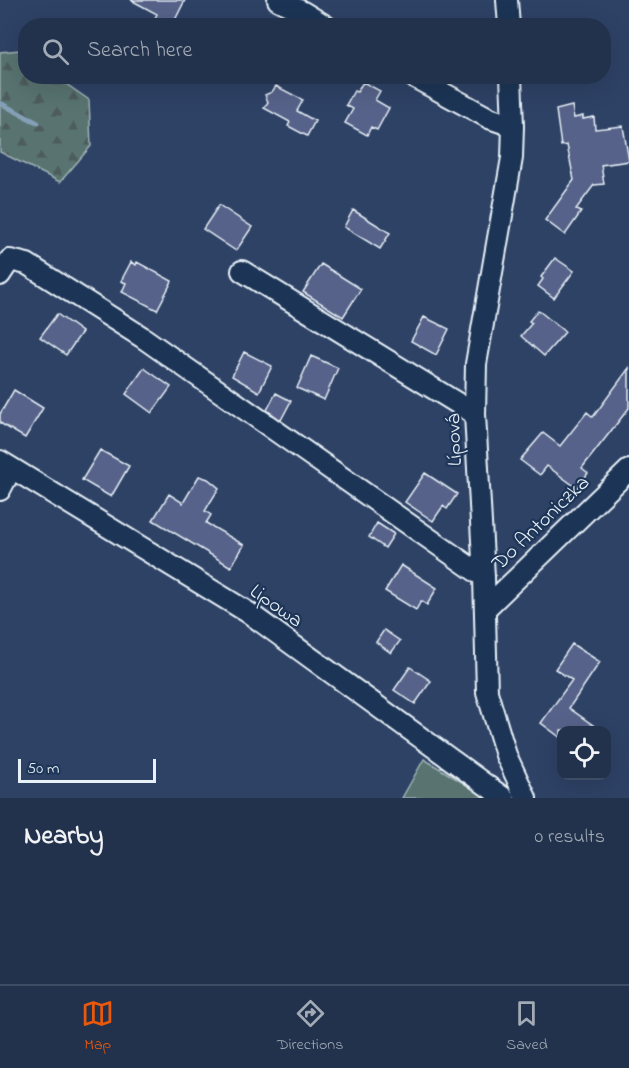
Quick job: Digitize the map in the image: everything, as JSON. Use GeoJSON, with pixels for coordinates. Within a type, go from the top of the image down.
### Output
{"type":"FeatureCollection","features":[{"type":"Feature","properties":{"kind":"street"},"geometry":{"type":"LineString","coordinates":[[278,0],[313,18]]}},
{"type":"Feature","properties":{"kind":"street"},"geometry":{"type":"LineString","coordinates":[[507,0],[508,18]]}},
{"type":"Feature","properties":{"kind":"street"},"geometry":{"type":"LineString","coordinates":[[425,84],[489,118],[513,126]]}},
{"type":"Feature","properties":{"kind":"street","name":"Lípová"},"geometry":{"type":"LineString","coordinates":[[512,84],[512,158],[476,364],[475,414],[484,577],[487,692],[506,755],[526,798]]}},
{"type":"Feature","properties":{"kind":"street"},"geometry":{"type":"LineString","coordinates":[[0,275],[10,260],[27,264],[142,338],[484,577]]}},
{"type":"Feature","properties":{"kind":"street"},"geometry":{"type":"LineString","coordinates":[[242,271],[475,414]]}},
{"type":"Feature","properties":{"kind":"street","name":"Lipowa"},"geometry":{"type":"LineString","coordinates":[[0,490],[6,466],[249,613],[504,798]]}},
{"type":"Feature","properties":{"kind":"street","name":"Do Antoniczka"},"geometry":{"type":"LineString","coordinates":[[485,609],[629,470]]}},
{"type":"Feature","properties":{"kind":"green space"},"geometry":{"type":"Polygon","coordinates":[[[18,50],[18,84],[66,84],[89,100],[91,146],[60,182],[0,152],[0,52],[18,50]]]}},
{"type":"Feature","properties":{"kind":"green space"},"geometry":{"type":"Polygon","coordinates":[[[424,759],[488,798],[402,798],[424,759]]]}},
{"type":"Feature","properties":{"kind":"building"},"geometry":{"type":"Polygon","coordinates":[[[131,0],[185,0],[176,18],[155,18],[157,14],[131,0]]]}},
{"type":"Feature","properties":{"kind":"building"},"geometry":{"type":"Polygon","coordinates":[[[362,84],[367,84],[380,91],[375,100],[389,108],[377,130],[371,127],[367,135],[345,123],[353,109],[346,105],[354,91],[357,92],[362,84]]]}},
{"type":"Feature","properties":{"kind":"building"},"geometry":{"type":"Polygon","coordinates":[[[276,86],[303,100],[297,111],[315,121],[307,136],[288,126],[290,122],[264,108],[268,102],[265,95],[272,92],[276,86]]]}},
{"type":"Feature","properties":{"kind":"building"},"geometry":{"type":"Polygon","coordinates":[[[572,106],[574,118],[594,117],[595,129],[623,126],[629,161],[601,165],[604,184],[594,185],[576,209],[581,212],[565,235],[545,220],[574,180],[567,145],[561,146],[556,110],[572,106]]]}},
{"type":"Feature","properties":{"kind":"building"},"geometry":{"type":"Polygon","coordinates":[[[219,205],[252,227],[236,251],[203,229],[219,205]]]}},
{"type":"Feature","properties":{"kind":"building"},"geometry":{"type":"Polygon","coordinates":[[[353,210],[390,233],[380,249],[344,227],[353,210]]]}},
{"type":"Feature","properties":{"kind":"building"},"geometry":{"type":"Polygon","coordinates":[[[555,258],[574,271],[554,298],[538,286],[543,279],[541,277],[555,258]]]}},
{"type":"Feature","properties":{"kind":"building"},"geometry":{"type":"Polygon","coordinates":[[[131,262],[136,265],[137,262],[172,281],[157,310],[122,292],[126,283],[121,281],[131,262]]]}},
{"type":"Feature","properties":{"kind":"building"},"geometry":{"type":"Polygon","coordinates":[[[321,264],[361,289],[343,317],[303,292],[321,264]]]}},
{"type":"Feature","properties":{"kind":"building"},"geometry":{"type":"Polygon","coordinates":[[[538,310],[565,332],[544,356],[521,336],[532,323],[529,321],[538,310]]]}},
{"type":"Feature","properties":{"kind":"building"},"geometry":{"type":"Polygon","coordinates":[[[57,314],[82,332],[66,355],[40,337],[57,314]]]}},
{"type":"Feature","properties":{"kind":"building"},"geometry":{"type":"Polygon","coordinates":[[[424,317],[449,329],[436,355],[411,341],[424,317]]]}},
{"type":"Feature","properties":{"kind":"building"},"geometry":{"type":"Polygon","coordinates":[[[244,352],[272,366],[259,392],[232,376],[244,352]]]}},
{"type":"Feature","properties":{"kind":"building"},"geometry":{"type":"Polygon","coordinates":[[[311,356],[338,368],[324,400],[297,388],[311,356]]]}},
{"type":"Feature","properties":{"kind":"building"},"geometry":{"type":"Polygon","coordinates":[[[144,368],[171,387],[152,413],[126,394],[144,368]]]}},
{"type":"Feature","properties":{"kind":"building"},"geometry":{"type":"Polygon","coordinates":[[[629,368],[629,408],[582,468],[588,473],[577,488],[547,466],[540,475],[520,460],[543,433],[560,446],[587,412],[593,417],[629,368]]]}},
{"type":"Feature","properties":{"kind":"building"},"geometry":{"type":"Polygon","coordinates":[[[14,390],[43,408],[25,438],[0,423],[0,414],[14,390]]]}},
{"type":"Feature","properties":{"kind":"building"},"geometry":{"type":"Polygon","coordinates":[[[276,393],[291,401],[281,420],[267,410],[276,393]]]}},
{"type":"Feature","properties":{"kind":"building"},"geometry":{"type":"Polygon","coordinates":[[[100,450],[129,466],[111,497],[82,480],[100,450]]]}},
{"type":"Feature","properties":{"kind":"building"},"geometry":{"type":"Polygon","coordinates":[[[425,473],[457,494],[447,509],[443,506],[433,521],[405,502],[425,473]]]}},
{"type":"Feature","properties":{"kind":"building"},"geometry":{"type":"Polygon","coordinates":[[[199,476],[208,479],[219,488],[205,511],[211,515],[206,523],[244,545],[231,567],[153,520],[169,494],[183,503],[199,476]]]}},
{"type":"Feature","properties":{"kind":"building"},"geometry":{"type":"Polygon","coordinates":[[[377,523],[394,534],[385,548],[369,537],[377,523]]]}},
{"type":"Feature","properties":{"kind":"building"},"geometry":{"type":"Polygon","coordinates":[[[401,565],[437,588],[427,605],[421,601],[416,610],[385,591],[401,565]]]}},
{"type":"Feature","properties":{"kind":"building"},"geometry":{"type":"Polygon","coordinates":[[[384,630],[400,641],[391,653],[376,642],[384,630]]]}},
{"type":"Feature","properties":{"kind":"building"},"geometry":{"type":"Polygon","coordinates":[[[572,644],[600,662],[569,708],[594,726],[557,726],[557,735],[541,723],[572,680],[555,669],[572,644]]]}},
{"type":"Feature","properties":{"kind":"building"},"geometry":{"type":"Polygon","coordinates":[[[410,667],[431,681],[415,704],[394,690],[410,667]]]}},
{"type":"Feature","properties":{"kind":"waterway"},"geometry":{"type":"LineString","coordinates":[[0,103],[38,123]]}}]}
